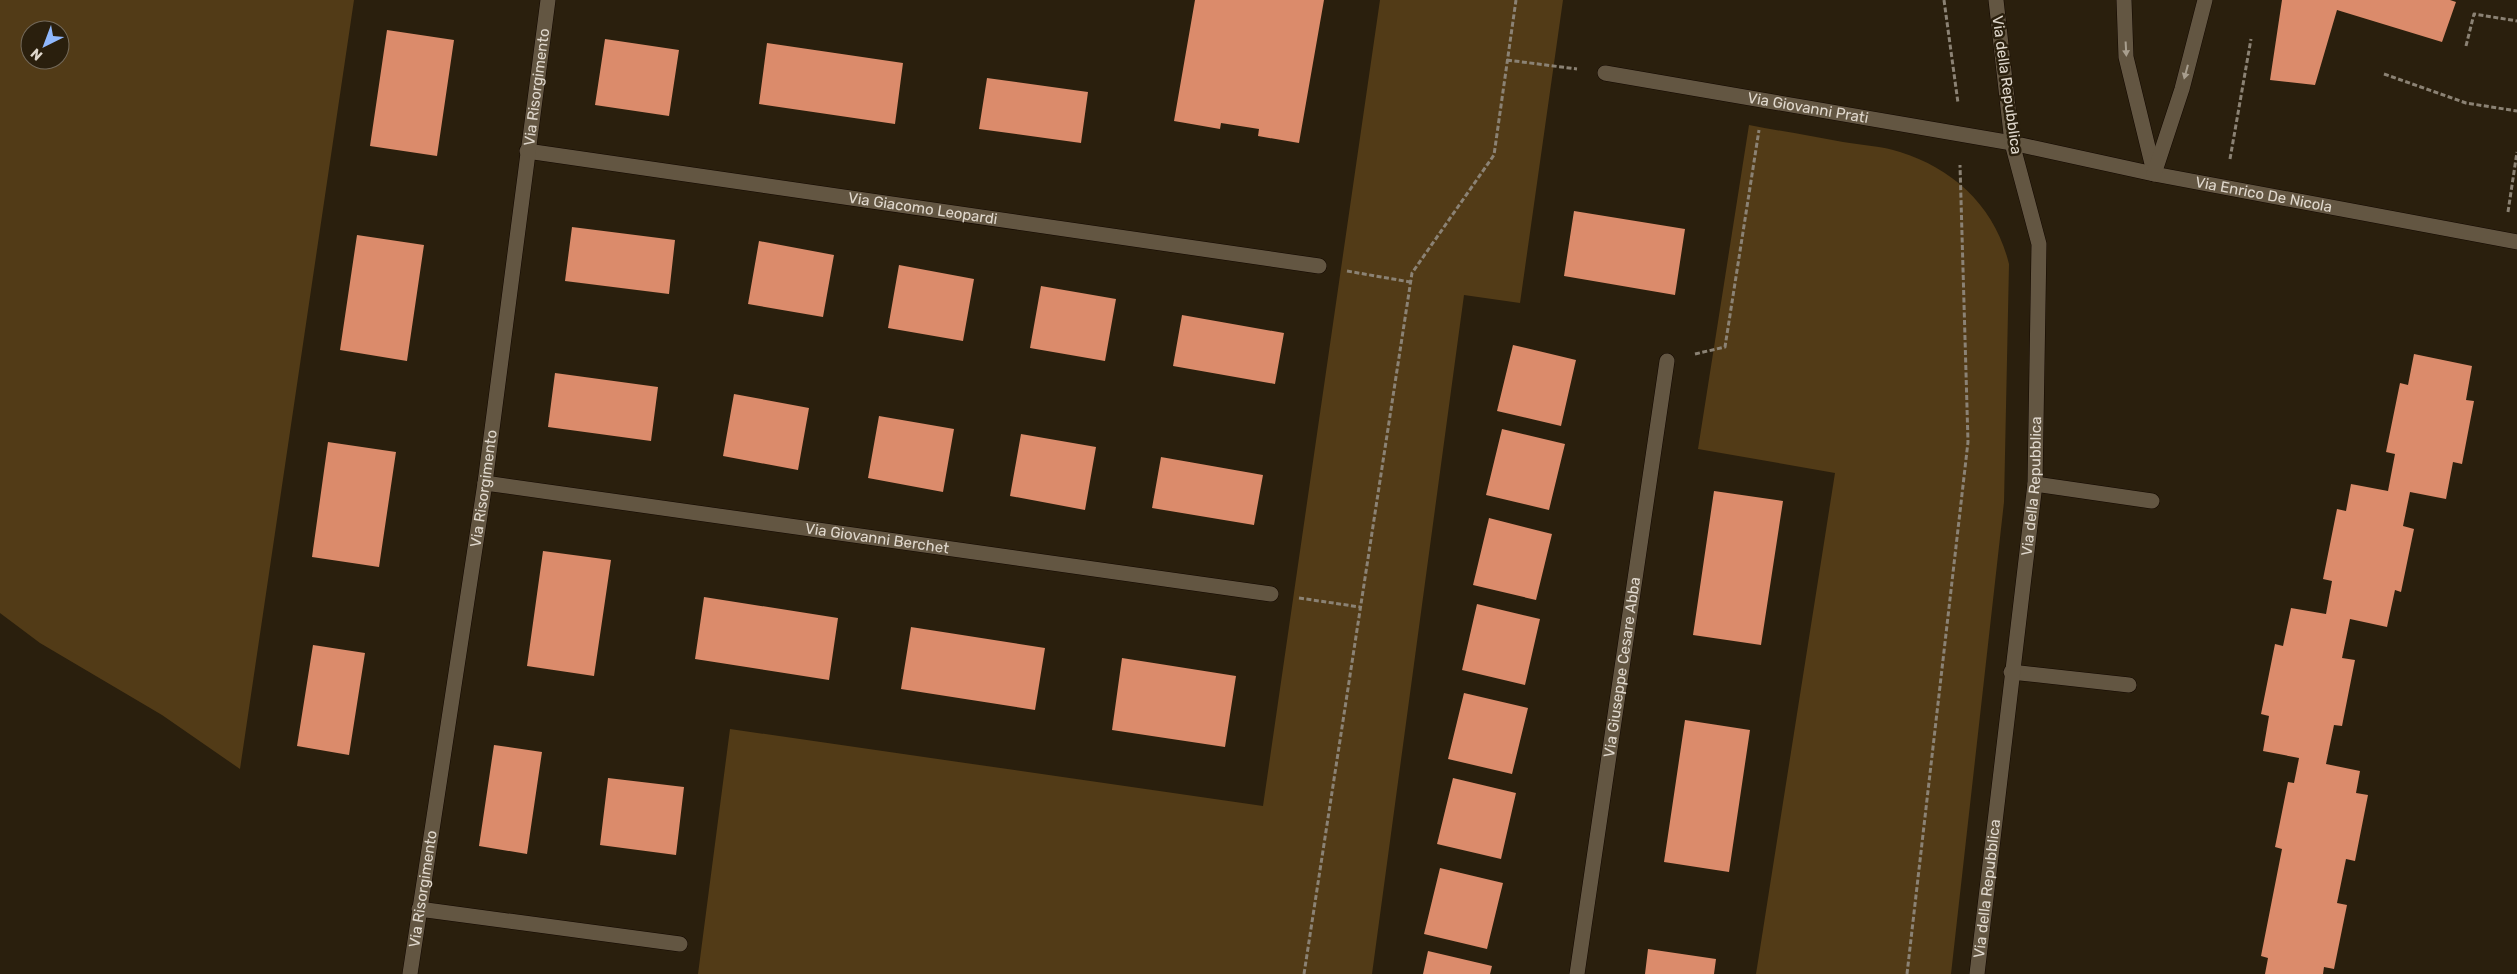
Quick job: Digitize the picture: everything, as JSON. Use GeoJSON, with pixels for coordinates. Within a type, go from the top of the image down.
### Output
{"type":"FeatureCollection","features":[{"type":"Feature","properties":{"kind":"street","name":"Via Risorgimento"},"geometry":{"type":"LineString","coordinates":[[410,974],[485,484],[548,0]]}},
{"type":"Feature","properties":{"kind":"street","name":"Via della Repubblica"},"geometry":{"type":"LineString","coordinates":[[1977,974],[2035,484],[2039,244],[2012,143],[1996,0]]}},
{"type":"Feature","properties":{"kind":"street"},"geometry":{"type":"LineString","coordinates":[[2124,0],[2126,57],[2154,174]]}},
{"type":"Feature","properties":{"kind":"street"},"geometry":{"type":"LineString","coordinates":[[2154,174],[2182,89],[2205,0]]}},
{"type":"Feature","properties":{"kind":"street","name":"Via Giovanni Prati"},"geometry":{"type":"LineString","coordinates":[[1605,74],[2012,143]]}},
{"type":"Feature","properties":{"kind":"street","name":"Via Enrico De Nicola"},"geometry":{"type":"LineString","coordinates":[[2012,143],[2154,174],[2517,242]]}},
{"type":"Feature","properties":{"kind":"street","name":"Via Giacomo Leopardi"},"geometry":{"type":"LineString","coordinates":[[527,151],[1319,266]]}},
{"type":"Feature","properties":{"kind":"street","name":"Via Giuseppe Cesare Abba"},"geometry":{"type":"LineString","coordinates":[[1577,974],[1667,361]]}},
{"type":"Feature","properties":{"kind":"street","name":"Via Giovanni Berchet"},"geometry":{"type":"LineString","coordinates":[[485,484],[1271,594]]}},
{"type":"Feature","properties":{"kind":"street"},"geometry":{"type":"LineString","coordinates":[[2035,484],[2152,501]]}},
{"type":"Feature","properties":{"kind":"street"},"geometry":{"type":"LineString","coordinates":[[2012,672],[2130,685]]}},
{"type":"Feature","properties":{"kind":"street"},"geometry":{"type":"LineString","coordinates":[[419,909],[680,944]]}},
{"type":"Feature","properties":{"kind":"path"},"geometry":{"type":"LineString","coordinates":[[1304,974],[1410,282],[1412,273],[1494,156],[1516,0]]}},
{"type":"Feature","properties":{"kind":"path"},"geometry":{"type":"LineString","coordinates":[[1907,974],[1968,442],[1960,134],[1957,96],[1944,0]]}},
{"type":"Feature","properties":{"kind":"path"},"geometry":{"type":"LineString","coordinates":[[2466,46],[2474,14],[2517,21]]}},
{"type":"Feature","properties":{"kind":"path"},"geometry":{"type":"LineString","coordinates":[[2230,163],[2252,40]]}},
{"type":"Feature","properties":{"kind":"path"},"geometry":{"type":"LineString","coordinates":[[1507,60],[1605,74]]}},
{"type":"Feature","properties":{"kind":"path"},"geometry":{"type":"LineString","coordinates":[[2384,74],[2466,103],[2517,111]]}},
{"type":"Feature","properties":{"kind":"path"},"geometry":{"type":"LineString","coordinates":[[1667,361],[1725,347],[1764,101]]}},
{"type":"Feature","properties":{"kind":"path"},"geometry":{"type":"LineString","coordinates":[[2508,212],[2517,152]]}},
{"type":"Feature","properties":{"kind":"path"},"geometry":{"type":"LineString","coordinates":[[1319,266],[1410,282]]}},
{"type":"Feature","properties":{"kind":"path"},"geometry":{"type":"LineString","coordinates":[[1271,594],[1360,607]]}},
{"type":"Feature","properties":{"kind":"shaded area"},"geometry":{"type":"Polygon","coordinates":[[[0,0],[354,0],[240,769],[162,715],[40,643],[0,613],[0,0]]]}},
{"type":"Feature","properties":{"kind":"shaded area"},"geometry":{"type":"Polygon","coordinates":[[[1380,0],[1563,0],[1520,303],[1464,295],[1372,974],[698,974],[730,729],[1263,806],[1380,0]]]}},
{"type":"Feature","properties":{"kind":"shaded area"},"geometry":{"type":"Polygon","coordinates":[[[1749,125],[1886,148],[1920,159],[1955,180],[1983,208],[2003,244],[2009,264],[2004,502],[1951,974],[1756,974],[1835,473],[1698,449],[1749,125]]]}},
{"type":"Feature","properties":{"kind":"building"},"geometry":{"type":"Polygon","coordinates":[[[1195,0],[1324,0],[1299,143],[1258,136],[1259,129],[1221,123],[1220,129],[1174,121],[1195,0]]]}},
{"type":"Feature","properties":{"kind":"building"},"geometry":{"type":"Polygon","coordinates":[[[2282,0],[2450,0],[2456,2],[2442,42],[2337,10],[2315,85],[2270,80],[2282,0]]]}},
{"type":"Feature","properties":{"kind":"building"},"geometry":{"type":"Polygon","coordinates":[[[387,30],[454,40],[437,156],[370,146],[387,30]]]}},
{"type":"Feature","properties":{"kind":"building"},"geometry":{"type":"Polygon","coordinates":[[[605,39],[679,50],[669,116],[595,105],[605,39]]]}},
{"type":"Feature","properties":{"kind":"building"},"geometry":{"type":"Polygon","coordinates":[[[767,43],[903,63],[895,124],[759,104],[767,43]]]}},
{"type":"Feature","properties":{"kind":"building"},"geometry":{"type":"Polygon","coordinates":[[[987,78],[1088,92],[1081,143],[979,129],[987,78]]]}},
{"type":"Feature","properties":{"kind":"building"},"geometry":{"type":"Polygon","coordinates":[[[1574,211],[1685,229],[1675,295],[1564,276],[1574,211]]]}},
{"type":"Feature","properties":{"kind":"building"},"geometry":{"type":"Polygon","coordinates":[[[572,227],[675,240],[669,294],[565,281],[572,227]]]}},
{"type":"Feature","properties":{"kind":"building"},"geometry":{"type":"Polygon","coordinates":[[[357,235],[424,245],[407,361],[340,350],[357,235]]]}},
{"type":"Feature","properties":{"kind":"building"},"geometry":{"type":"Polygon","coordinates":[[[759,241],[834,255],[823,317],[748,304],[759,241]]]}},
{"type":"Feature","properties":{"kind":"building"},"geometry":{"type":"Polygon","coordinates":[[[899,265],[974,279],[963,341],[888,328],[899,265]]]}},
{"type":"Feature","properties":{"kind":"building"},"geometry":{"type":"Polygon","coordinates":[[[1041,286],[1116,299],[1105,361],[1030,348],[1041,286]]]}},
{"type":"Feature","properties":{"kind":"building"},"geometry":{"type":"Polygon","coordinates":[[[1182,315],[1284,333],[1275,384],[1173,366],[1182,315]]]}},
{"type":"Feature","properties":{"kind":"building"},"geometry":{"type":"Polygon","coordinates":[[[1513,345],[1576,360],[1561,426],[1497,411],[1513,345]]]}},
{"type":"Feature","properties":{"kind":"building"},"geometry":{"type":"Polygon","coordinates":[[[2414,354],[2472,366],[2466,400],[2474,401],[2462,464],[2453,462],[2446,499],[2410,492],[2403,526],[2414,529],[2401,592],[2395,590],[2387,627],[2350,619],[2342,658],[2355,660],[2342,726],[2334,725],[2326,764],[2360,771],[2356,793],[2368,795],[2355,861],[2346,859],[2337,903],[2347,905],[2334,969],[2324,967],[2323,974],[2265,974],[2268,958],[2261,956],[2282,849],[2275,847],[2288,782],[2294,783],[2299,758],[2263,751],[2269,716],[2261,714],[2275,644],[2283,646],[2291,608],[2326,614],[2332,581],[2323,579],[2337,509],[2346,511],[2351,484],[2388,491],[2395,454],[2386,452],[2400,383],[2408,385],[2414,354]]]}},
{"type":"Feature","properties":{"kind":"building"},"geometry":{"type":"Polygon","coordinates":[[[555,373],[658,387],[651,441],[548,427],[555,373]]]}},
{"type":"Feature","properties":{"kind":"building"},"geometry":{"type":"Polygon","coordinates":[[[734,394],[809,408],[798,470],[723,456],[734,394]]]}},
{"type":"Feature","properties":{"kind":"building"},"geometry":{"type":"Polygon","coordinates":[[[879,416],[954,429],[943,492],[868,478],[879,416]]]}},
{"type":"Feature","properties":{"kind":"building"},"geometry":{"type":"Polygon","coordinates":[[[1502,429],[1565,444],[1549,510],[1486,495],[1502,429]]]}},
{"type":"Feature","properties":{"kind":"building"},"geometry":{"type":"Polygon","coordinates":[[[1021,434],[1096,447],[1085,510],[1010,496],[1021,434]]]}},
{"type":"Feature","properties":{"kind":"building"},"geometry":{"type":"Polygon","coordinates":[[[328,442],[396,452],[379,567],[312,557],[328,442]]]}},
{"type":"Feature","properties":{"kind":"building"},"geometry":{"type":"Polygon","coordinates":[[[1161,457],[1263,475],[1254,525],[1152,508],[1161,457]]]}},
{"type":"Feature","properties":{"kind":"building"},"geometry":{"type":"Polygon","coordinates":[[[1714,491],[1783,501],[1761,645],[1693,635],[1714,491]]]}},
{"type":"Feature","properties":{"kind":"building"},"geometry":{"type":"Polygon","coordinates":[[[1489,518],[1552,534],[1536,600],[1473,585],[1489,518]]]}},
{"type":"Feature","properties":{"kind":"building"},"geometry":{"type":"Polygon","coordinates":[[[543,551],[611,560],[594,676],[527,666],[543,551]]]}},
{"type":"Feature","properties":{"kind":"building"},"geometry":{"type":"Polygon","coordinates":[[[704,597],[838,618],[829,680],[695,659],[704,597]]]}},
{"type":"Feature","properties":{"kind":"building"},"geometry":{"type":"Polygon","coordinates":[[[1477,604],[1540,619],[1525,685],[1462,670],[1477,604]]]}},
{"type":"Feature","properties":{"kind":"building"},"geometry":{"type":"Polygon","coordinates":[[[911,627],[1045,648],[1035,710],[901,689],[911,627]]]}},
{"type":"Feature","properties":{"kind":"building"},"geometry":{"type":"Polygon","coordinates":[[[313,645],[365,653],[349,755],[297,746],[313,645]]]}},
{"type":"Feature","properties":{"kind":"building"},"geometry":{"type":"Polygon","coordinates":[[[1122,658],[1236,676],[1225,747],[1112,730],[1122,658]]]}},
{"type":"Feature","properties":{"kind":"building"},"geometry":{"type":"Polygon","coordinates":[[[1464,693],[1528,708],[1512,774],[1448,759],[1464,693]]]}},
{"type":"Feature","properties":{"kind":"building"},"geometry":{"type":"Polygon","coordinates":[[[1685,720],[1750,730],[1729,872],[1664,862],[1685,720]]]}},
{"type":"Feature","properties":{"kind":"building"},"geometry":{"type":"Polygon","coordinates":[[[494,745],[542,752],[527,854],[479,846],[494,745]]]}},
{"type":"Feature","properties":{"kind":"building"},"geometry":{"type":"Polygon","coordinates":[[[608,778],[684,787],[676,855],[600,845],[608,778]]]}},
{"type":"Feature","properties":{"kind":"building"},"geometry":{"type":"Polygon","coordinates":[[[1453,778],[1516,793],[1501,859],[1437,844],[1453,778]]]}},
{"type":"Feature","properties":{"kind":"building"},"geometry":{"type":"Polygon","coordinates":[[[1440,868],[1503,883],[1487,949],[1424,934],[1440,868]]]}},
{"type":"Feature","properties":{"kind":"building"},"geometry":{"type":"Polygon","coordinates":[[[1648,949],[1716,959],[1714,974],[1645,974],[1648,949]]]}},
{"type":"Feature","properties":{"kind":"building"},"geometry":{"type":"Polygon","coordinates":[[[1428,951],[1492,966],[1490,974],[1423,974],[1428,951]]]}}]}
